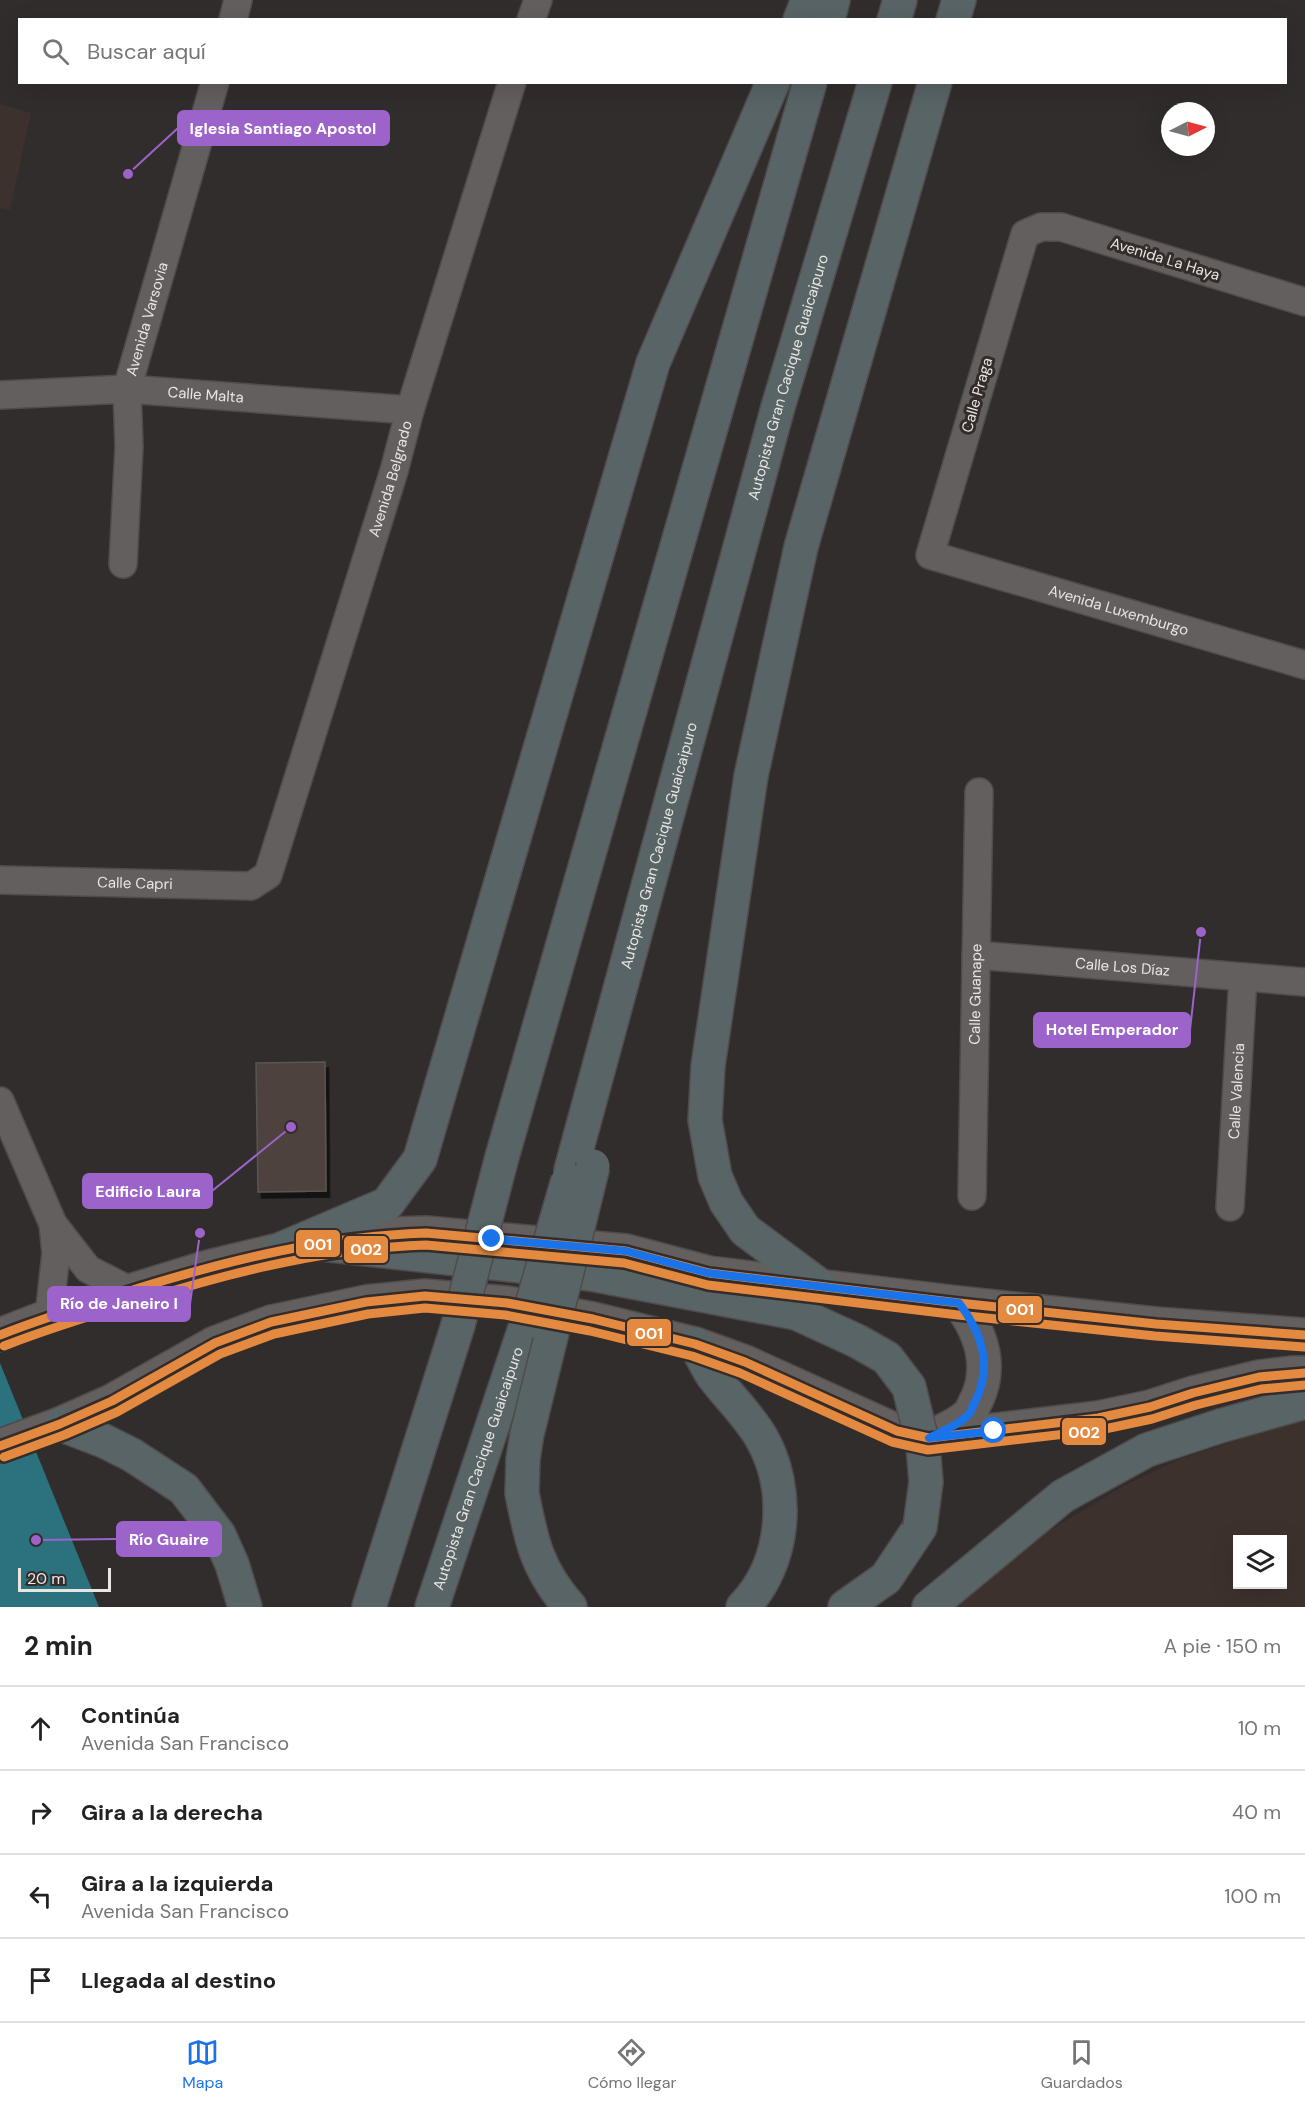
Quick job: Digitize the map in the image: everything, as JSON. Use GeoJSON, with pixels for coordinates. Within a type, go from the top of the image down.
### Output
{"type":"FeatureCollection","features":[{"type":"Feature","properties":{"kind":"highway"},"geometry":{"type":"LineString","coordinates":[[801,18],[808,0]]}},
{"type":"Feature","properties":{"kind":"highway"},"geometry":{"type":"LineString","coordinates":[[828,18],[833,0]]}},
{"type":"Feature","properties":{"kind":"highway"},"geometry":{"type":"LineString","coordinates":[[895,18],[900,0]]}},
{"type":"Feature","properties":{"kind":"highway"},"geometry":{"type":"LineString","coordinates":[[954,18],[959,0]]}},
{"type":"Feature","properties":{"kind":"highway"},"geometry":{"type":"LineString","coordinates":[[279,1250],[387,1204],[420,1159],[653,363],[772,84]]}},
{"type":"Feature","properties":{"kind":"highway"},"geometry":{"type":"LineString","coordinates":[[369,1607],[458,1325],[502,1157],[809,84]]}},
{"type":"Feature","properties":{"kind":"highway","name":"Autopista Gran Cacique Guaicaipuro"},"geometry":{"type":"LineString","coordinates":[[432,1607],[527,1322],[582,1168],[619,993],[778,407],[874,84]]}},
{"type":"Feature","properties":{"kind":"highway"},"geometry":{"type":"LineString","coordinates":[[819,1285],[745,1230],[726,1202],[715,1176],[705,1120],[708,1066],[751,776],[801,547],[934,84]]}},
{"type":"Feature","properties":{"kind":"highway"},"geometry":{"type":"LineString","coordinates":[[570,1607],[544,1573],[533,1546],[522,1493],[522,1459],[582,1168]]}},
{"type":"Feature","properties":{"kind":"highway"},"geometry":{"type":"LineString","coordinates":[[322,1244],[591,1274],[796,1313],[857,1341],[887,1358],[909,1387],[923,1445],[926,1482],[920,1527],[886,1578],[845,1607]]}},
{"type":"Feature","properties":{"kind":"highway"},"geometry":{"type":"LineString","coordinates":[[695,1344],[711,1374],[760,1435],[778,1483],[781,1519],[772,1557],[764,1579],[743,1607]]}},
{"type":"Feature","properties":{"kind":"highway"},"geometry":{"type":"LineString","coordinates":[[929,1607],[1063,1496],[1147,1450],[1305,1402]]}},
{"type":"Feature","properties":{"kind":"highway"},"geometry":{"type":"LineString","coordinates":[[60,1424],[132,1455],[184,1489],[219,1535],[232,1564],[245,1607]]}},
{"type":"Feature","properties":{"kind":"street"},"geometry":{"type":"LineString","coordinates":[[234,18],[238,0]]}},
{"type":"Feature","properties":{"kind":"street"},"geometry":{"type":"LineString","coordinates":[[532,18],[538,0]]}},
{"type":"Feature","properties":{"kind":"street","name":"Avenida Varsovia"},"geometry":{"type":"LineString","coordinates":[[123,564],[129,447],[127,389],[214,84]]}},
{"type":"Feature","properties":{"kind":"street","name":"Avenida Belgrado"},"geometry":{"type":"LineString","coordinates":[[268,875],[511,84]]}},
{"type":"Feature","properties":{"kind":"street","name":"Avenida La Haya"},"geometry":{"type":"LineString","coordinates":[[1025,234],[1041,227],[1061,226],[1305,302]]}},
{"type":"Feature","properties":{"kind":"street","name":"Calle Praga"},"geometry":{"type":"LineString","coordinates":[[930,555],[1025,234]]}},
{"type":"Feature","properties":{"kind":"street","name":"Calle Malta"},"geometry":{"type":"LineString","coordinates":[[0,395],[127,389],[410,410]]}},
{"type":"Feature","properties":{"kind":"street","name":"Avenida Luxemburgo"},"geometry":{"type":"LineString","coordinates":[[930,555],[1305,664]]}},
{"type":"Feature","properties":{"kind":"street","name":"Calle Guanape"},"geometry":{"type":"LineString","coordinates":[[972,1196],[979,792]]}},
{"type":"Feature","properties":{"kind":"street","name":"Calle Capri"},"geometry":{"type":"LineString","coordinates":[[0,880],[251,886],[268,875]]}},
{"type":"Feature","properties":{"kind":"street","name":"Calle Los Díaz"},"geometry":{"type":"LineString","coordinates":[[976,955],[1305,982]]}},
{"type":"Feature","properties":{"kind":"street","name":"Calle Valencia"},"geometry":{"type":"LineString","coordinates":[[1230,1207],[1244,977]]}},
{"type":"Feature","properties":{"kind":"street"},"geometry":{"type":"LineString","coordinates":[[0,1101],[53,1224],[88,1269],[131,1291]]}},
{"type":"Feature","properties":{"kind":"street"},"geometry":{"type":"LineString","coordinates":[[49,1316],[56,1252],[53,1224]]}},
{"type":"Feature","properties":{"kind":"street"},"geometry":{"type":"LineString","coordinates":[[0,1335],[49,1316],[208,1267],[279,1250],[394,1234],[426,1233],[626,1251],[708,1273],[959,1303],[1156,1324],[1305,1335]]}},
{"type":"Feature","properties":{"kind":"street"},"geometry":{"type":"LineString","coordinates":[[0,1446],[60,1424],[112,1401],[215,1343],[271,1322],[366,1302],[424,1296],[507,1303],[593,1319],[695,1344],[745,1362],[897,1431],[929,1438],[1098,1418],[1150,1407],[1193,1393],[1259,1377],[1305,1373]]}},
{"type":"Feature","properties":{"kind":"street"},"geometry":{"type":"LineString","coordinates":[[929,1438],[969,1414],[980,1393],[985,1369],[983,1345],[972,1320],[959,1303]]}},
{"type":"Feature","properties":{"kind":"shaded area"},"geometry":{"type":"Polygon","coordinates":[[[0,104],[31,113],[10,210],[0,208],[0,104]]]}},
{"type":"Feature","properties":{"kind":"shaded area"},"geometry":{"type":"Polygon","coordinates":[[[1305,1419],[1305,1607],[949,1607],[1036,1539],[1125,1485],[1178,1460],[1305,1419]]]}},
{"type":"Feature","properties":{"kind":"water"},"geometry":{"type":"Polygon","coordinates":[[[0,1363],[99,1607],[0,1607],[0,1363]]]}},
{"type":"Feature","properties":{"kind":"building"},"geometry":{"type":"Polygon","coordinates":[[[325,1062],[326,1191],[258,1192],[256,1063],[325,1062]]]}},
{"type":"Feature","properties":{"kind":"transit line","name":"001"},"geometry":{"type":"LineString","coordinates":[[0,1335],[139,1288],[245,1259],[317,1244],[426,1233],[626,1251],[709,1273],[959,1303],[1156,1324],[1305,1335]]}},
{"type":"Feature","properties":{"kind":"transit line","name":"002"},"geometry":{"type":"LineString","coordinates":[[4,1346],[56,1327],[178,1289],[247,1271],[318,1256],[426,1245],[624,1263],[708,1285],[958,1315],[1155,1336],[1304,1347]]}},
{"type":"Feature","properties":{"kind":"transit line","name":"001"},"geometry":{"type":"LineString","coordinates":[[0,1446],[60,1424],[112,1401],[215,1343],[271,1322],[366,1302],[425,1296],[507,1303],[593,1319],[695,1344],[745,1362],[897,1431],[929,1438],[1098,1418],[1150,1407],[1193,1393],[1259,1377],[1305,1373]]}},
{"type":"Feature","properties":{"kind":"transit line","name":"002"},"geometry":{"type":"LineString","coordinates":[[4,1457],[117,1412],[220,1354],[274,1334],[368,1314],[425,1308],[505,1315],[590,1331],[692,1356],[740,1373],[892,1442],[928,1450],[1100,1430],[1152,1419],[1196,1405],[1261,1389],[1305,1385]]}},
{"type":"Feature","properties":{"kind":"place","name":"Iglesia Santiago Apostol"},"geometry":{"type":"Point","coordinates":[128,174]}},
{"type":"Feature","properties":{"kind":"place","name":"Hotel Emperador"},"geometry":{"type":"Point","coordinates":[1201,932]}},
{"type":"Feature","properties":{"kind":"place","name":"Edificio Laura"},"geometry":{"type":"Point","coordinates":[291,1127]}},
{"type":"Feature","properties":{"kind":"place","name":"Río de Janeiro I"},"geometry":{"type":"Point","coordinates":[200,1233]}},
{"type":"Feature","properties":{"kind":"place","name":"Río Guaire"},"geometry":{"type":"Point","coordinates":[36,1540]}},
{"type":"Feature","properties":{"kind":"route"},"geometry":{"type":"LineString","coordinates":[[492,1239],[626,1251],[708,1273],[959,1303],[972,1320],[983,1345],[985,1369],[980,1393],[969,1414],[929,1438],[994,1431]]}}]}
